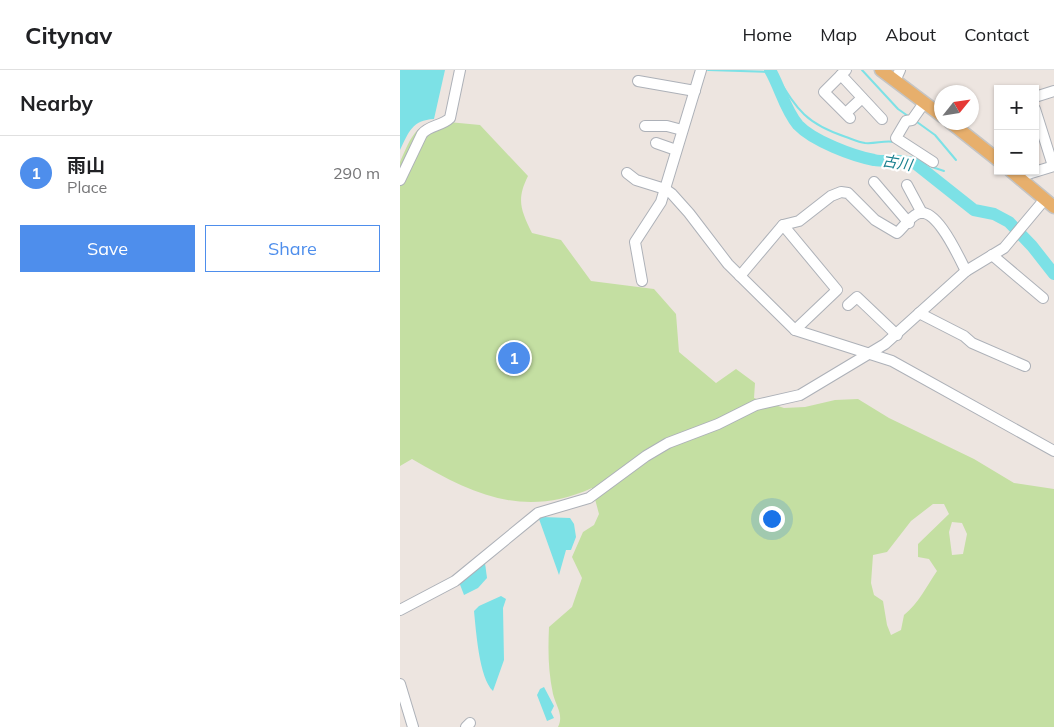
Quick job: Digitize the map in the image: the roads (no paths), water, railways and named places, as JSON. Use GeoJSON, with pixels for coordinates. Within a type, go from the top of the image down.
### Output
{"type":"FeatureCollection","features":[{"type":"Feature","properties":{"kind":"main road"},"geometry":{"type":"LineString","coordinates":[[881,70],[898,75],[924,103],[934,110]]}},
{"type":"Feature","properties":{"kind":"main road"},"geometry":{"type":"LineString","coordinates":[[960,130],[994,157]]}},
{"type":"Feature","properties":{"kind":"main road"},"geometry":{"type":"LineString","coordinates":[[1016,175],[1050,203]]}},
{"type":"Feature","properties":{"kind":"street"},"geometry":{"type":"LineString","coordinates":[[453,112],[460,70]]}},
{"type":"Feature","properties":{"kind":"street"},"geometry":{"type":"LineString","coordinates":[[400,180],[425,130],[448,121],[468,70]]}},
{"type":"Feature","properties":{"kind":"street"},"geometry":{"type":"LineString","coordinates":[[642,281],[635,242],[661,202],[701,70]]}},
{"type":"Feature","properties":{"kind":"street"},"geometry":{"type":"LineString","coordinates":[[862,98],[848,116],[824,92],[843,73],[862,98],[882,118]]}},
{"type":"Feature","properties":{"kind":"street"},"geometry":{"type":"LineString","coordinates":[[638,81],[695,91]]}},
{"type":"Feature","properties":{"kind":"street"},"geometry":{"type":"LineString","coordinates":[[1039,96],[1054,92]]}},
{"type":"Feature","properties":{"kind":"street"},"geometry":{"type":"LineString","coordinates":[[924,103],[912,120],[906,121],[896,138],[933,162]]}},
{"type":"Feature","properties":{"kind":"street"},"geometry":{"type":"LineString","coordinates":[[1039,121],[1054,166],[1039,169]]}},
{"type":"Feature","properties":{"kind":"street"},"geometry":{"type":"LineString","coordinates":[[645,126],[667,126],[682,130]]}},
{"type":"Feature","properties":{"kind":"street"},"geometry":{"type":"LineString","coordinates":[[656,143],[676,150]]}},
{"type":"Feature","properties":{"kind":"street"},"geometry":{"type":"LineString","coordinates":[[627,173],[636,180],[665,189],[689,213],[740,276],[795,330],[870,353],[931,381],[1054,451]]}},
{"type":"Feature","properties":{"kind":"street"},"geometry":{"type":"LineString","coordinates":[[874,182],[908,223]]}},
{"type":"Feature","properties":{"kind":"street"},"geometry":{"type":"LineString","coordinates":[[907,185],[922,213],[942,227],[966,271]]}},
{"type":"Feature","properties":{"kind":"street"},"geometry":{"type":"LineString","coordinates":[[740,276],[782,225],[799,222],[831,196],[841,192],[848,193],[875,220],[897,233],[917,214],[922,213]]}},
{"type":"Feature","properties":{"kind":"street"},"geometry":{"type":"LineString","coordinates":[[400,610],[455,581],[538,513],[589,498],[646,456],[668,443],[718,424],[756,406],[800,395],[870,353],[897,335],[966,271],[1004,248],[1018,231],[1050,203]]}},
{"type":"Feature","properties":{"kind":"street"},"geometry":{"type":"LineString","coordinates":[[782,225],[837,290],[795,330]]}},
{"type":"Feature","properties":{"kind":"street"},"geometry":{"type":"LineString","coordinates":[[992,255],[1043,298]]}},
{"type":"Feature","properties":{"kind":"street"},"geometry":{"type":"LineString","coordinates":[[848,305],[857,297],[897,335]]}},
{"type":"Feature","properties":{"kind":"street"},"geometry":{"type":"LineString","coordinates":[[919,313],[964,336],[972,343],[1025,366]]}},
{"type":"Feature","properties":{"kind":"street"},"geometry":{"type":"LineString","coordinates":[[400,684],[403,710],[413,727]]}},
{"type":"Feature","properties":{"kind":"water"},"geometry":{"type":"Polygon","coordinates":[[[400,70],[445,70],[434,119],[421,122],[412,128],[400,150],[400,70]]]}},
{"type":"Feature","properties":{"kind":"water"},"geometry":{"type":"Polygon","coordinates":[[[542,517],[570,518],[574,524],[576,537],[571,550],[566,550],[559,575],[539,519],[542,517]]]}},
{"type":"Feature","properties":{"kind":"water"},"geometry":{"type":"Polygon","coordinates":[[[485,563],[487,578],[478,588],[464,595],[459,582],[485,563]]]}},
{"type":"Feature","properties":{"kind":"water"},"geometry":{"type":"Polygon","coordinates":[[[501,596],[506,599],[503,608],[504,660],[493,691],[488,685],[481,665],[474,611],[479,606],[501,596]]]}},
{"type":"Feature","properties":{"kind":"water"},"geometry":{"type":"Polygon","coordinates":[[[544,687],[554,706],[551,712],[554,718],[547,721],[537,695],[540,689],[544,687]]]}},
{"type":"Feature","properties":{"kind":"waterway"},"geometry":{"type":"LineString","coordinates":[[708,70],[774,72],[796,105],[820,126],[862,143],[895,142]]}},
{"type":"Feature","properties":{"kind":"waterway","name":"古川"},"geometry":{"type":"LineString","coordinates":[[770,70],[793,119],[813,137],[865,158],[879,161],[906,161],[916,164],[974,210],[994,214],[1009,222],[1032,246],[1054,274]]}},
{"type":"Feature","properties":{"kind":"waterway"},"geometry":{"type":"LineString","coordinates":[[862,70],[898,109],[908,116]]}},
{"type":"Feature","properties":{"kind":"waterway"},"geometry":{"type":"LineString","coordinates":[[917,122],[935,135],[956,160]]}},
{"type":"Feature","properties":{"kind":"waterway"},"geometry":{"type":"LineString","coordinates":[[932,167],[944,171]]}},
{"type":"Feature","properties":{"kind":"place","name":"雨山"},"geometry":{"type":"Point","coordinates":[514,358]}}]}
